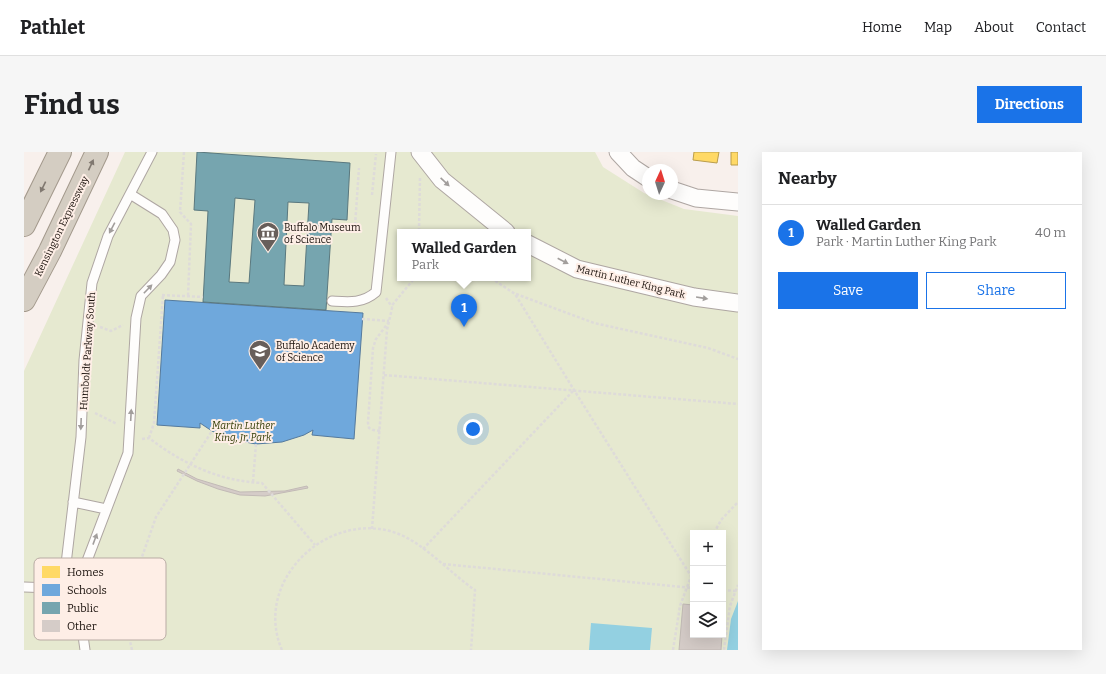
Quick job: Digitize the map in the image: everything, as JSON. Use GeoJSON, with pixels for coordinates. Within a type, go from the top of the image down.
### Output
{"type":"FeatureCollection","features":[{"type":"Feature","properties":{"kind":"highway"},"geometry":{"type":"LineString","coordinates":[[24,225],[60,152]]}},
{"type":"Feature","properties":{"kind":"highway","name":"Kensington Expressway"},"geometry":{"type":"LineString","coordinates":[[24,300],[50,251],[97,152]]}},
{"type":"Feature","properties":{"kind":"street"},"geometry":{"type":"LineString","coordinates":[[420,152],[442,180],[502,229]]}},
{"type":"Feature","properties":{"kind":"street"},"geometry":{"type":"LineString","coordinates":[[618,152],[633,168],[642,174]]}},
{"type":"Feature","properties":{"kind":"street"},"geometry":{"type":"LineString","coordinates":[[678,192],[696,198],[738,202]]}},
{"type":"Feature","properties":{"kind":"street","name":"Martin Luther King Park"},"geometry":{"type":"LineString","coordinates":[[531,246],[578,269],[694,296],[738,303]]}},
{"type":"Feature","properties":{"kind":"lane","name":"Humboldt Parkway South"},"geometry":{"type":"LineString","coordinates":[[67,558],[81,436],[88,319],[92,283],[108,236],[152,152]]}},
{"type":"Feature","properties":{"kind":"lane"},"geometry":{"type":"LineString","coordinates":[[332,301],[358,302],[370,297],[376,292],[391,152]]}},
{"type":"Feature","properties":{"kind":"lane"},"geometry":{"type":"LineString","coordinates":[[88,558],[128,453],[136,318],[141,296],[170,262],[175,240],[173,230],[162,214],[130,194]]}},
{"type":"Feature","properties":{"kind":"lane"},"geometry":{"type":"LineString","coordinates":[[72,502],[106,509]]}},
{"type":"Feature","properties":{"kind":"lane"},"geometry":{"type":"LineString","coordinates":[[24,587],[34,587]]}},
{"type":"Feature","properties":{"kind":"lane"},"geometry":{"type":"LineString","coordinates":[[84,640],[85,650]]}},
{"type":"Feature","properties":{"kind":"path"},"geometry":{"type":"LineString","coordinates":[[184,152],[180,212],[191,224],[188,296]]}},
{"type":"Feature","properties":{"kind":"path"},"geometry":{"type":"LineString","coordinates":[[331,225],[354,226],[359,168]]}},
{"type":"Feature","properties":{"kind":"path"},"geometry":{"type":"LineString","coordinates":[[420,174],[420,229]]}},
{"type":"Feature","properties":{"kind":"path"},"geometry":{"type":"LineString","coordinates":[[372,529],[387,330],[393,304],[411,281]]}},
{"type":"Feature","properties":{"kind":"path"},"geometry":{"type":"LineString","coordinates":[[496,281],[515,294],[594,323],[708,348],[738,359]]}},
{"type":"Feature","properties":{"kind":"path"},"geometry":{"type":"LineString","coordinates":[[143,294],[203,297]]}},
{"type":"Feature","properties":{"kind":"path"},"geometry":{"type":"LineString","coordinates":[[515,294],[690,574]]}},
{"type":"Feature","properties":{"kind":"path"},"geometry":{"type":"LineString","coordinates":[[149,438],[154,424],[163,295]]}},
{"type":"Feature","properties":{"kind":"path"},"geometry":{"type":"LineString","coordinates":[[88,319],[111,331],[136,318]]}},
{"type":"Feature","properties":{"kind":"path"},"geometry":{"type":"LineString","coordinates":[[362,319],[389,321]]}},
{"type":"Feature","properties":{"kind":"path"},"geometry":{"type":"LineString","coordinates":[[380,431],[369,428],[368,423],[372,348],[389,321]]}},
{"type":"Feature","properties":{"kind":"path"},"geometry":{"type":"LineString","coordinates":[[384,375],[738,404]]}},
{"type":"Feature","properties":{"kind":"path"},"geometry":{"type":"LineString","coordinates":[[423,549],[574,390]]}},
{"type":"Feature","properties":{"kind":"path"},"geometry":{"type":"LineString","coordinates":[[82,406],[129,436],[149,438],[169,454],[189,465],[234,480],[262,482],[314,546]]}},
{"type":"Feature","properties":{"kind":"path"},"geometry":{"type":"LineString","coordinates":[[142,558],[156,517],[212,431]]}},
{"type":"Feature","properties":{"kind":"path"},"geometry":{"type":"LineString","coordinates":[[252,482],[256,444]]}},
{"type":"Feature","properties":{"kind":"path"},"geometry":{"type":"LineString","coordinates":[[716,530],[721,520],[738,502]]}},
{"type":"Feature","properties":{"kind":"path"},"geometry":{"type":"LineString","coordinates":[[282,650],[278,642],[276,615],[281,588],[294,564],[314,546],[332,535],[344,531],[372,529],[397,533],[423,549],[443,564],[457,578],[475,590],[471,650]]}},
{"type":"Feature","properties":{"kind":"path"},"geometry":{"type":"LineString","coordinates":[[443,564],[687,588]]}},
{"type":"Feature","properties":{"kind":"path"},"geometry":{"type":"LineString","coordinates":[[674,650],[680,606],[690,579]]}},
{"type":"Feature","properties":{"kind":"path"},"geometry":{"type":"LineString","coordinates":[[724,650],[730,606],[738,585]]}},
{"type":"Feature","properties":{"kind":"path"},"geometry":{"type":"LineString","coordinates":[[726,590],[736,591]]}},
{"type":"Feature","properties":{"kind":"path"},"geometry":{"type":"LineString","coordinates":[[130,640],[132,650]]}},
{"type":"Feature","properties":{"kind":"green space","name":"Martin Luther King, Jr. Park"},"geometry":{"type":"Polygon","coordinates":[[[125,152],[595,152],[603,167],[642,192],[642,200],[662,200],[684,209],[738,216],[738,650],[24,650],[24,371],[125,152]]]}},
{"type":"Feature","properties":{"kind":"water"},"geometry":{"type":"Polygon","coordinates":[[[738,601],[738,650],[727,650],[731,619],[738,601]]]}},
{"type":"Feature","properties":{"kind":"water"},"geometry":{"type":"Polygon","coordinates":[[[591,623],[652,628],[650,650],[589,650],[591,623]]]}},
{"type":"Feature","properties":{"kind":"building: Homes"},"geometry":{"type":"Polygon","coordinates":[[[694,152],[719,152],[717,163],[693,160],[694,152]]]}},
{"type":"Feature","properties":{"kind":"building: Homes"},"geometry":{"type":"Polygon","coordinates":[[[731,152],[738,152],[738,165],[731,165],[731,152]]]}},
{"type":"Feature","properties":{"kind":"building: Schools","name":"Buffalo Academy of Science"},"geometry":{"type":"Polygon","coordinates":[[[165,300],[363,313],[354,439],[312,435],[313,430],[304,435],[282,442],[256,444],[229,439],[212,431],[200,423],[200,428],[157,425],[165,300]]]}},
{"type":"Feature","properties":{"kind":"building: Public","name":"Buffalo Museum of Science"},"geometry":{"type":"Polygon","coordinates":[[[197,152],[350,163],[347,220],[332,219],[326,310],[203,302],[208,211],[194,210],[197,152]],[[235,198],[229,282],[249,283],[255,200],[235,198]],[[288,202],[284,285],[304,286],[309,203],[288,202]]]}},
{"type":"Feature","properties":{"kind":"building: Other"},"geometry":{"type":"Polygon","coordinates":[[[178,469],[197,479],[240,492],[285,491],[307,486],[308,488],[265,496],[240,495],[197,481],[177,471],[178,469]]]}},
{"type":"Feature","properties":{"kind":"building: Other"},"geometry":{"type":"Polygon","coordinates":[[[683,604],[690,605],[690,638],[722,638],[721,650],[679,650],[683,604]]]}},
{"type":"Feature","properties":{"kind":"place","name":"Buffalo Museum of Science"},"geometry":{"type":"Point","coordinates":[268,252]}},
{"type":"Feature","properties":{"kind":"place","name":"Walled Garden"},"geometry":{"type":"Point","coordinates":[464,327]}},
{"type":"Feature","properties":{"kind":"place","name":"Buffalo Academy of Science"},"geometry":{"type":"Point","coordinates":[260,370]}}]}
